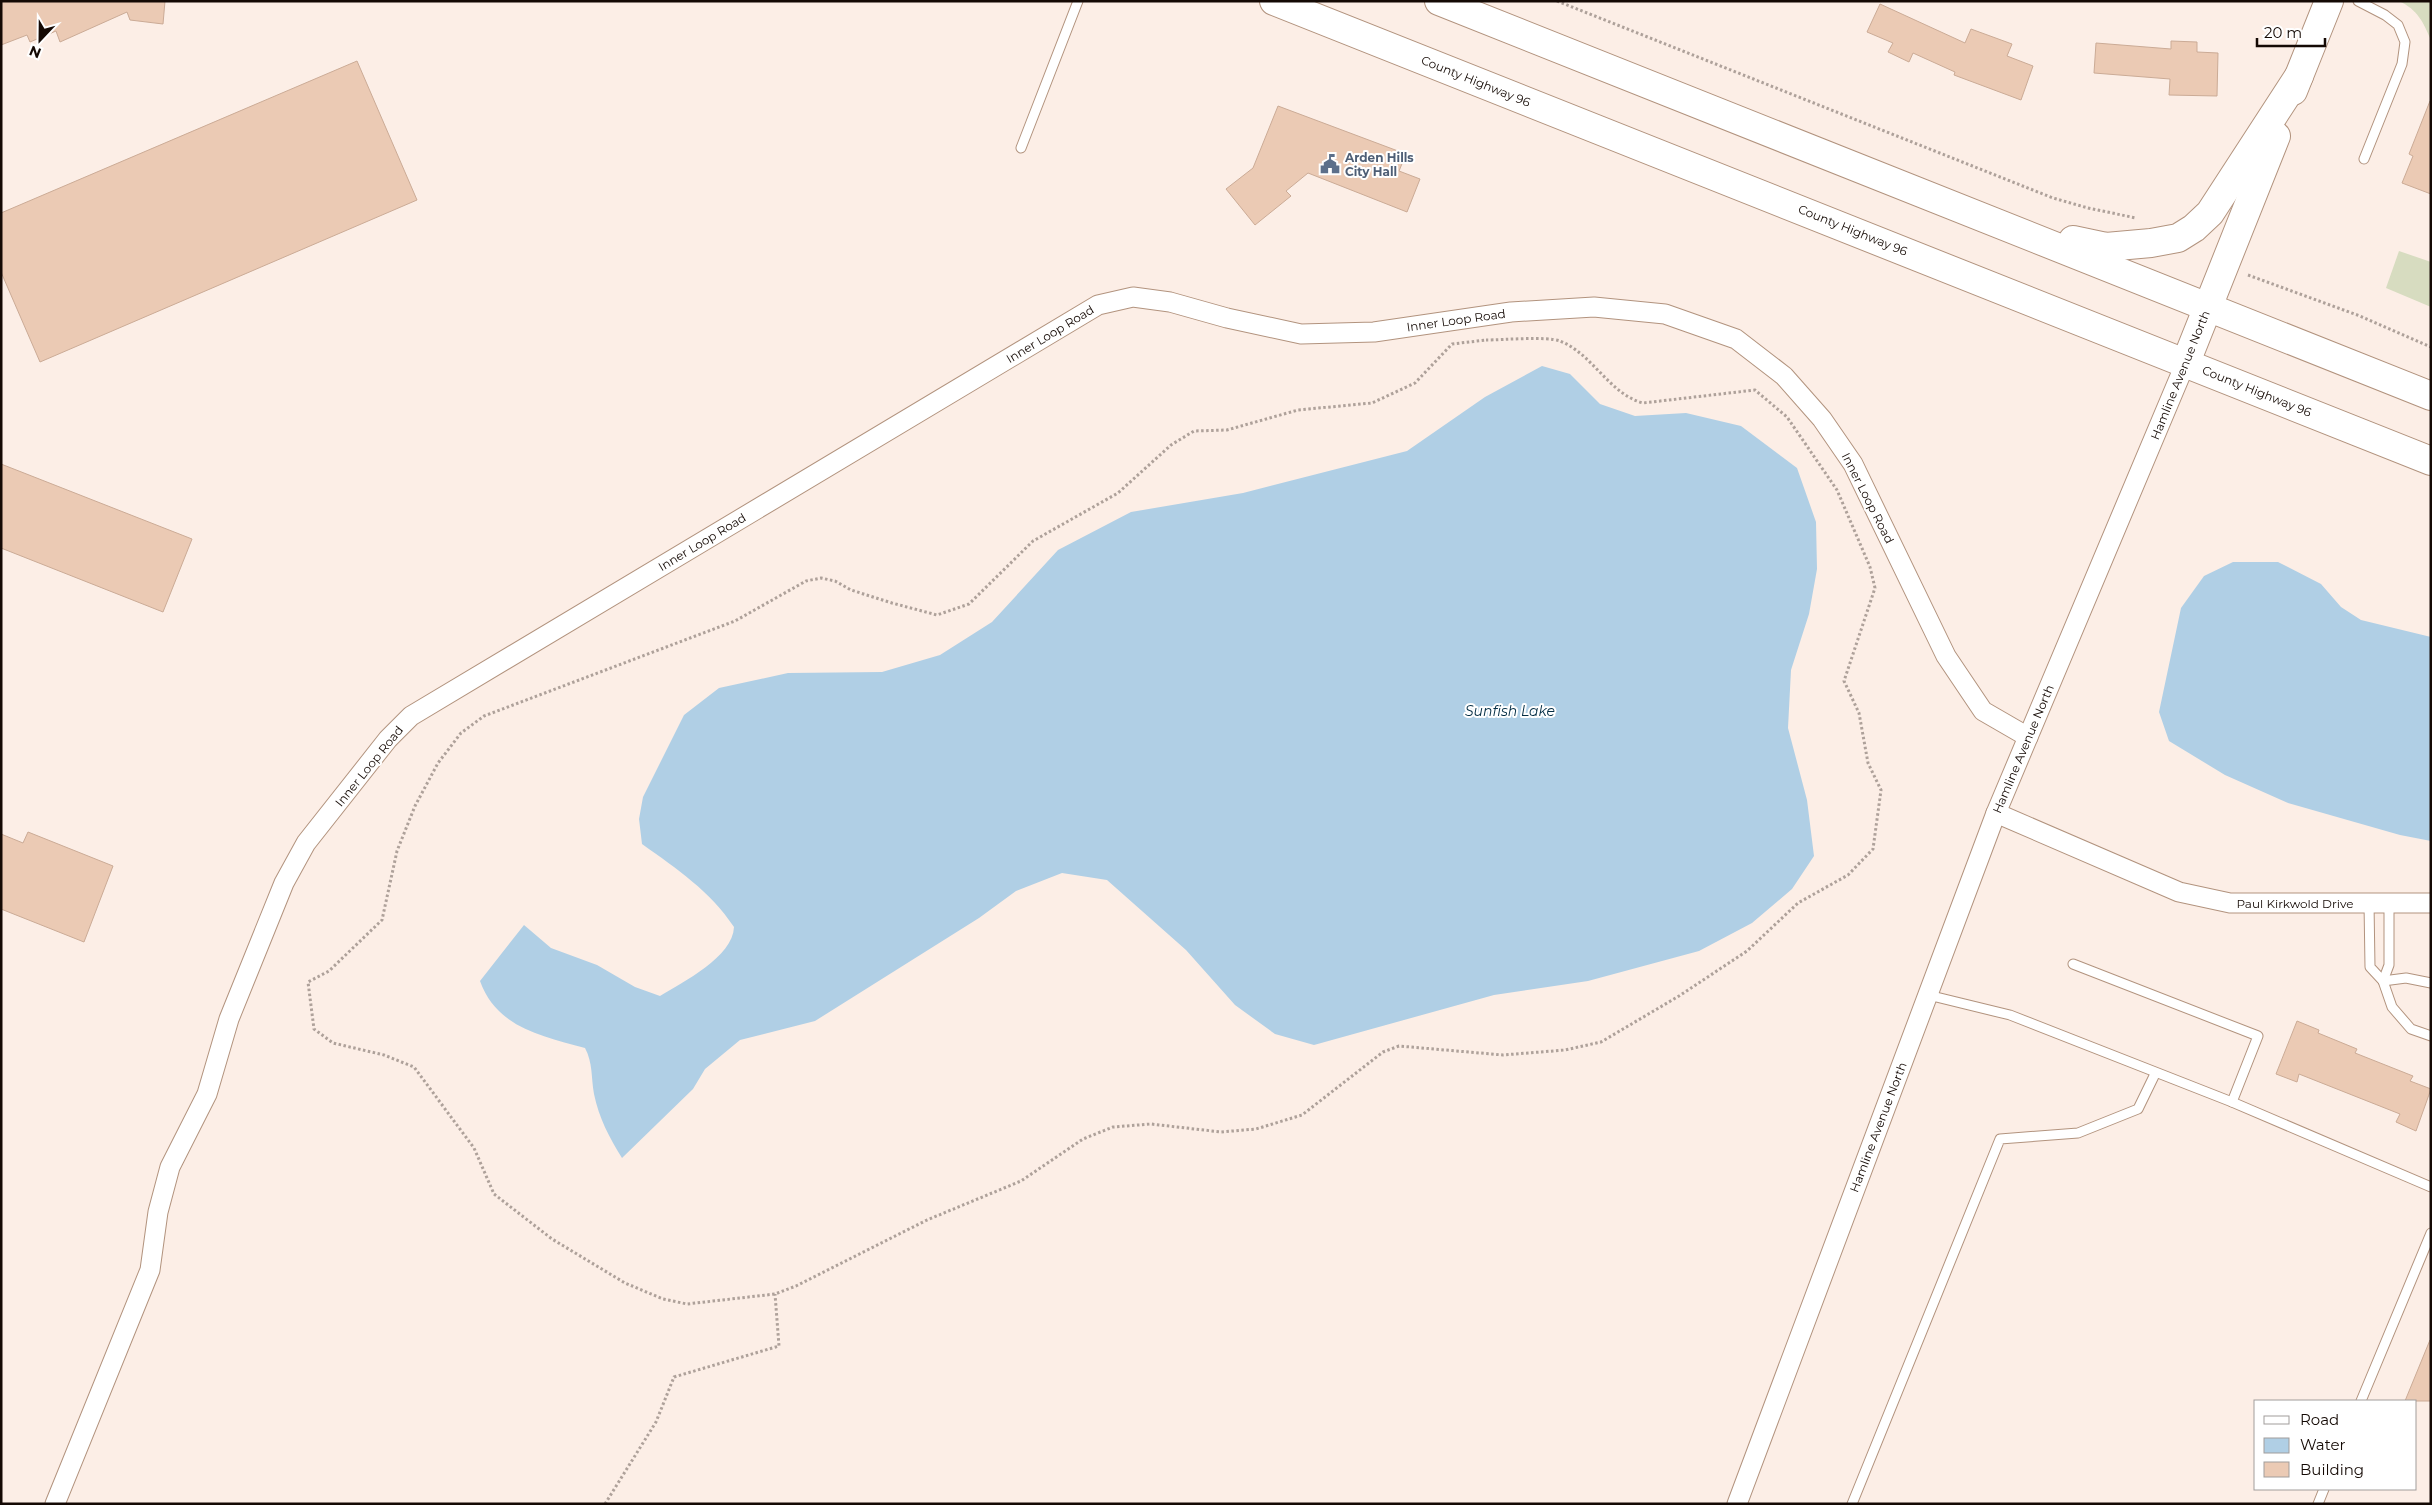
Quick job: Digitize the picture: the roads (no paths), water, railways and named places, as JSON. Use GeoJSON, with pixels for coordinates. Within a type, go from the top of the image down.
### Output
{"type":"FeatureCollection","features":[{"type":"Feature","properties":{"kind":"main road","name":"County Highway 96"},"geometry":{"type":"LineString","coordinates":[[1274,1],[2431,461]]}},
{"type":"Feature","properties":{"kind":"main road"},"geometry":{"type":"LineString","coordinates":[[1439,1],[2431,396]]}},
{"type":"Feature","properties":{"kind":"main road","name":"Hamline Avenue North"},"geometry":{"type":"LineString","coordinates":[[2186,362],[2299,76],[2324,3]]}},
{"type":"Feature","properties":{"kind":"main road"},"geometry":{"type":"LineString","coordinates":[[1992,220],[2106,246],[2139,245],[2178,238],[2194,228],[2210,213],[2299,76]]}},
{"type":"Feature","properties":{"kind":"street","name":"Inner Loop Road"},"geometry":{"type":"LineString","coordinates":[[55,1504],[150,1270],[158,1212],[170,1167],[207,1094],[229,1019],[284,883],[306,843],[388,739],[411,716],[1098,305],[1133,297],[1170,302],[1227,318],[1301,334],[1374,332],[1512,312],[1594,307],[1666,314],[1736,339],[1784,376],[1822,419],[1853,464],[1946,656],[1983,711],[2028,737]]}},
{"type":"Feature","properties":{"kind":"street","name":"Hamline Avenue North"},"geometry":{"type":"LineString","coordinates":[[1737,1504],[1996,813],[2186,362]]}},
{"type":"Feature","properties":{"kind":"street","name":"Paul Kirkwold Drive"},"geometry":{"type":"LineString","coordinates":[[1996,813],[2179,892],[2230,903],[2431,903]]}},
{"type":"Feature","properties":{"kind":"lane"},"geometry":{"type":"LineString","coordinates":[[1021,148],[1078,1]]}},
{"type":"Feature","properties":{"kind":"lane"},"geometry":{"type":"LineString","coordinates":[[2358,1],[2385,15],[2398,25],[2405,42],[2402,64],[2364,159]]}},
{"type":"Feature","properties":{"kind":"lane"},"geometry":{"type":"LineString","coordinates":[[2369,903],[2370,967],[2383,981],[2392,1007],[2410,1029],[2431,1036]]}},
{"type":"Feature","properties":{"kind":"lane"},"geometry":{"type":"LineString","coordinates":[[2383,981],[2389,965],[2389,903]]}},
{"type":"Feature","properties":{"kind":"lane"},"geometry":{"type":"LineString","coordinates":[[2073,964],[2258,1036],[2232,1102]]}},
{"type":"Feature","properties":{"kind":"lane"},"geometry":{"type":"LineString","coordinates":[[2383,981],[2406,978],[2431,983]]}},
{"type":"Feature","properties":{"kind":"lane"},"geometry":{"type":"LineString","coordinates":[[1928,995],[2010,1015],[2156,1074],[2232,1102],[2431,1187]]}},
{"type":"Feature","properties":{"kind":"lane"},"geometry":{"type":"LineString","coordinates":[[1852,1504],[2000,1139],[2078,1133],[2138,1109],[2156,1074]]}},
{"type":"Feature","properties":{"kind":"lane"},"geometry":{"type":"LineString","coordinates":[[2361,1400],[2431,1234]]}},
{"type":"Feature","properties":{"kind":"lane"},"geometry":{"type":"LineString","coordinates":[[2318,1504],[2324,1490]]}},
{"type":"Feature","properties":{"kind":"water","name":"Sunfish Lake"},"geometry":{"type":"Polygon","coordinates":[[[1542,366],[1570,374],[1600,404],[1635,416],[1686,413],[1741,426],[1797,468],[1816,522],[1817,569],[1809,614],[1791,670],[1788,728],[1807,800],[1814,856],[1792,889],[1752,923],[1699,951],[1588,981],[1494,995],[1314,1045],[1275,1034],[1235,1005],[1186,950],[1107,880],[1062,873],[1016,891],[979,918],[815,1021],[740,1040],[705,1069],[693,1089],[622,1158],[609,1135],[599,1111],[594,1094],[591,1065],[585,1048],[523,1028],[509,1020],[488,997],[480,981],[524,925],[551,948],[597,965],[635,987],[660,996],[705,968],[725,948],[731,938],[734,927],[725,914],[704,892],[642,844],[639,819],[643,797],[684,715],[719,688],[788,673],[882,672],[940,655],[992,622],[1058,550],[1131,512],[1243,493],[1407,451],[1485,397],[1542,366]]]}},
{"type":"Feature","properties":{"kind":"water"},"geometry":{"type":"Polygon","coordinates":[[[2233,562],[2278,562],[2321,584],[2341,607],[2361,620],[2431,637],[2431,841],[2400,835],[2288,803],[2225,775],[2169,741],[2159,712],[2181,608],[2204,576],[2233,562]]]}},
{"type":"Feature","properties":{"kind":"place","name":"Arden Hills City Hall"},"geometry":{"type":"Point","coordinates":[1330,164]}}]}
